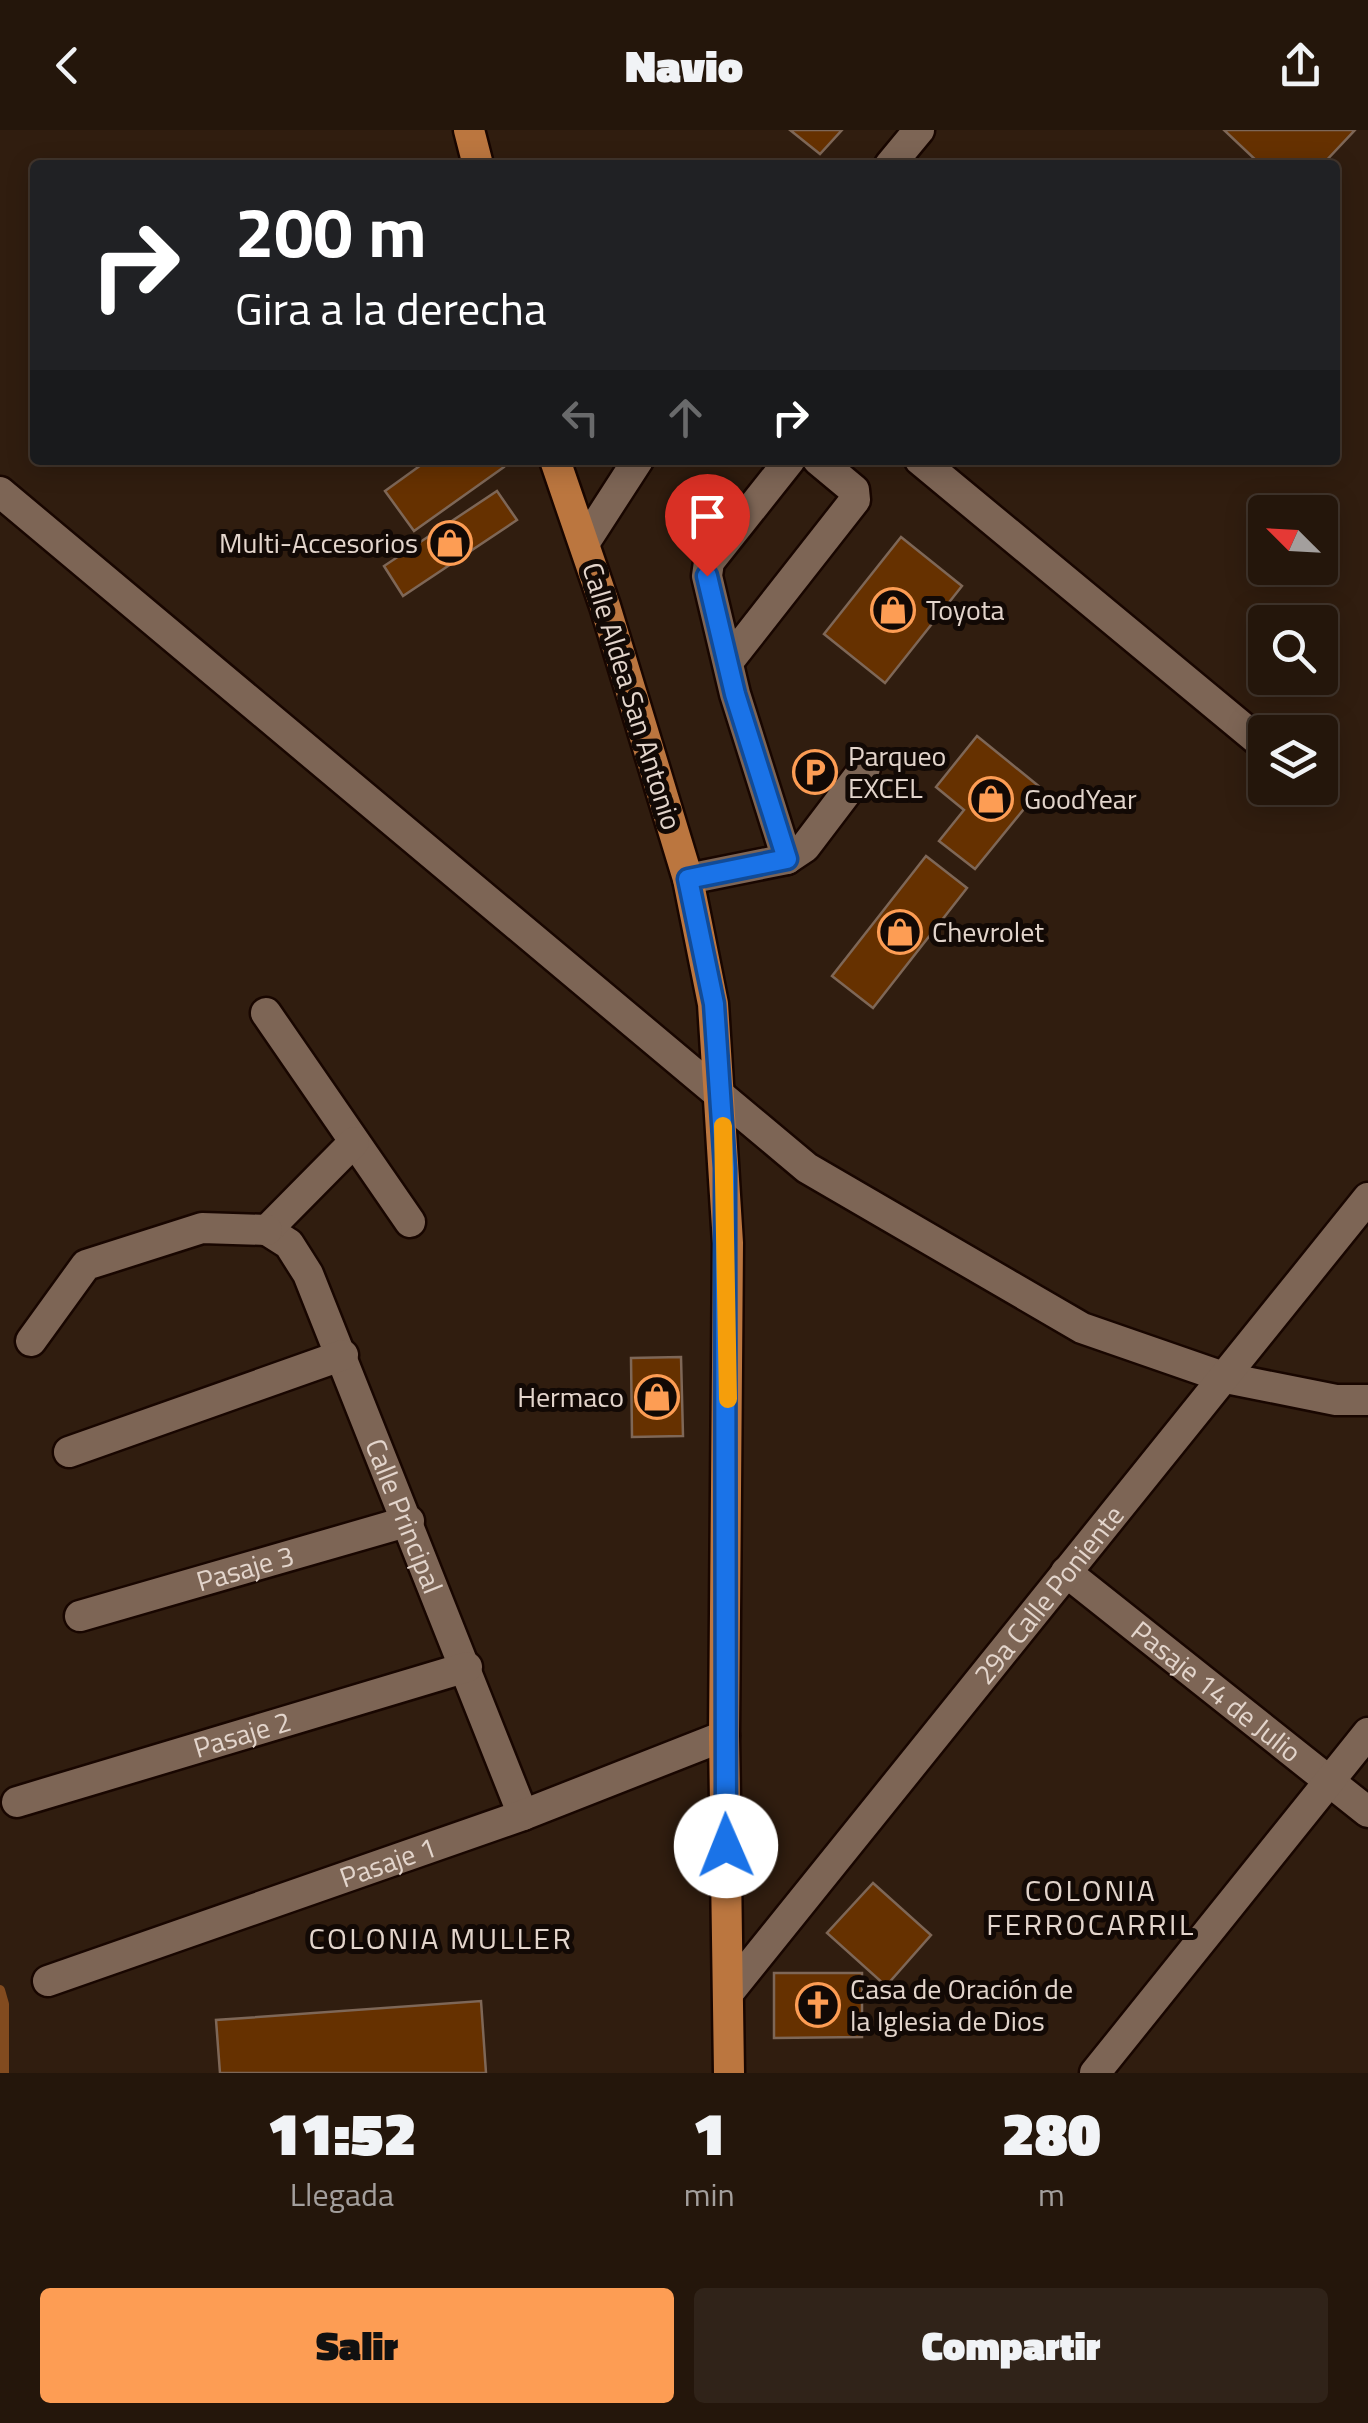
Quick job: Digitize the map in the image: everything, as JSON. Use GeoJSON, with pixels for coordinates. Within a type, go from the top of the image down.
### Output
{"type":"FeatureCollection","features":[{"type":"Feature","properties":{"kind":"main road"},"geometry":{"type":"LineString","coordinates":[[469,130],[477,160]]}},
{"type":"Feature","properties":{"kind":"main road","name":"Calle Aldea San Antonio"},"geometry":{"type":"LineString","coordinates":[[557,465],[585,542],[688,879],[714,1004],[722,1094],[728,1352],[724,1736],[728,2073]]}},
{"type":"Feature","properties":{"kind":"street"},"geometry":{"type":"LineString","coordinates":[[894,160],[918,130]]}},
{"type":"Feature","properties":{"kind":"street"},"geometry":{"type":"LineString","coordinates":[[585,542],[635,465]]}},
{"type":"Feature","properties":{"kind":"street"},"geometry":{"type":"LineString","coordinates":[[786,465],[709,562],[709,588],[787,859]]}},
{"type":"Feature","properties":{"kind":"street"},"geometry":{"type":"LineString","coordinates":[[728,662],[850,511],[854,490],[824,465]]}},
{"type":"Feature","properties":{"kind":"street"},"geometry":{"type":"LineString","coordinates":[[926,465],[1248,732]]}},
{"type":"Feature","properties":{"kind":"street"},"geometry":{"type":"LineString","coordinates":[[0,492],[807,1168],[1082,1328],[1226,1378],[1336,1400],[1368,1400]]}},
{"type":"Feature","properties":{"kind":"street"},"geometry":{"type":"LineString","coordinates":[[688,879],[787,859],[805,847],[865,768]]}},
{"type":"Feature","properties":{"kind":"street"},"geometry":{"type":"LineString","coordinates":[[266,1014],[410,1222]]}},
{"type":"Feature","properties":{"kind":"street"},"geometry":{"type":"LineString","coordinates":[[31,1342],[86,1264],[202,1228],[267,1230],[354,1142]]}},
{"type":"Feature","properties":{"kind":"street","name":"29a Calle Poniente"},"geometry":{"type":"LineString","coordinates":[[729,1992],[1368,1198]]}},
{"type":"Feature","properties":{"kind":"street","name":"Calle Principal"},"geometry":{"type":"LineString","coordinates":[[267,1230],[289,1244],[308,1274],[523,1815]]}},
{"type":"Feature","properties":{"kind":"street"},"geometry":{"type":"LineString","coordinates":[[69,1452],[343,1355]]}},
{"type":"Feature","properties":{"kind":"street","name":"Pasaje 3"},"geometry":{"type":"LineString","coordinates":[[80,1616],[409,1521]]}},
{"type":"Feature","properties":{"kind":"street","name":"Pasaje 14 de Julio"},"geometry":{"type":"LineString","coordinates":[[1066,1572],[1368,1812]]}},
{"type":"Feature","properties":{"kind":"street","name":"Pasaje 2"},"geometry":{"type":"LineString","coordinates":[[17,1802],[467,1667]]}},
{"type":"Feature","properties":{"kind":"street"},"geometry":{"type":"LineString","coordinates":[[1095,2073],[1368,1733]]}},
{"type":"Feature","properties":{"kind":"street","name":"Pasaje 1"},"geometry":{"type":"LineString","coordinates":[[48,1981],[523,1815],[724,1736]]}},
{"type":"Feature","properties":{"kind":"building"},"geometry":{"type":"Polygon","coordinates":[[[790,130],[842,130],[820,154],[790,130]]]}},
{"type":"Feature","properties":{"kind":"building"},"geometry":{"type":"Polygon","coordinates":[[[1224,130],[1355,130],[1327,160],[1256,160],[1224,130]]]}},
{"type":"Feature","properties":{"kind":"building"},"geometry":{"type":"Polygon","coordinates":[[[421,465],[504,467],[414,531],[385,491],[421,465]]]}},
{"type":"Feature","properties":{"kind":"building","name":"Multi-Accesorios"},"geometry":{"type":"Polygon","coordinates":[[[497,491],[517,520],[403,596],[384,566],[497,491]]]}},
{"type":"Feature","properties":{"kind":"building","name":"Toyota"},"geometry":{"type":"Polygon","coordinates":[[[901,537],[962,586],[885,683],[824,634],[901,537]]]}},
{"type":"Feature","properties":{"kind":"building","name":"GoodYear"},"geometry":{"type":"Polygon","coordinates":[[[977,736],[1041,788],[975,869],[939,841],[964,810],[936,787],[977,736]]]}},
{"type":"Feature","properties":{"kind":"building","name":"Chevrolet"},"geometry":{"type":"Polygon","coordinates":[[[926,856],[967,888],[873,1008],[832,976],[926,856]]]}},
{"type":"Feature","properties":{"kind":"building","name":"Hermaco"},"geometry":{"type":"Polygon","coordinates":[[[681,1357],[683,1436],[632,1437],[631,1358],[681,1357]]]}},
{"type":"Feature","properties":{"kind":"building"},"geometry":{"type":"Polygon","coordinates":[[[873,1883],[931,1935],[886,1986],[827,1933],[873,1883]]]}},
{"type":"Feature","properties":{"kind":"building","name":"Casa de Oración de la Iglesia de Dios"},"geometry":{"type":"Polygon","coordinates":[[[774,1973],[862,1973],[862,2037],[774,2038],[774,1973]]]}},
{"type":"Feature","properties":{"kind":"building"},"geometry":{"type":"Polygon","coordinates":[[[481,2001],[486,2073],[220,2073],[216,2020],[481,2001]]]}},
{"type":"Feature","properties":{"kind":"waterway"},"geometry":{"type":"LineString","coordinates":[[0,1990],[4,2004],[4,2073]]}},
{"type":"Feature","properties":{"kind":"slow traffic"},"geometry":{"type":"LineString","coordinates":[[723,1126],[728,1399]]}},
{"type":"Feature","properties":{"kind":"place","name":"Multi-Accesorios"},"geometry":{"type":"Point","coordinates":[450,543]}},
{"type":"Feature","properties":{"kind":"place","name":"Toyota"},"geometry":{"type":"Point","coordinates":[893,610]}},
{"type":"Feature","properties":{"kind":"place","name":"Parqueo EXCEL"},"geometry":{"type":"Point","coordinates":[815,772]}},
{"type":"Feature","properties":{"kind":"place","name":"GoodYear"},"geometry":{"type":"Point","coordinates":[991,799]}},
{"type":"Feature","properties":{"kind":"place","name":"Chevrolet"},"geometry":{"type":"Point","coordinates":[900,932]}},
{"type":"Feature","properties":{"kind":"place","name":"Hermaco"},"geometry":{"type":"Point","coordinates":[657,1397]}},
{"type":"Feature","properties":{"kind":"place","name":"Casa de Oración de la Iglesia de Dios"},"geometry":{"type":"Point","coordinates":[818,2005]}},
{"type":"Feature","properties":{"kind":"district","name":"COLONIA FERROCARRIL"},"geometry":{"type":"Point","coordinates":[1091,1908]}},
{"type":"Feature","properties":{"kind":"district","name":"COLONIA MULLER"},"geometry":{"type":"Point","coordinates":[441,1939]}},
{"type":"Feature","properties":{"kind":"route"},"geometry":{"type":"LineString","coordinates":[[707,576],[735,694],[787,859],[688,879],[714,1004],[728,1242],[726,1846]]}}]}
